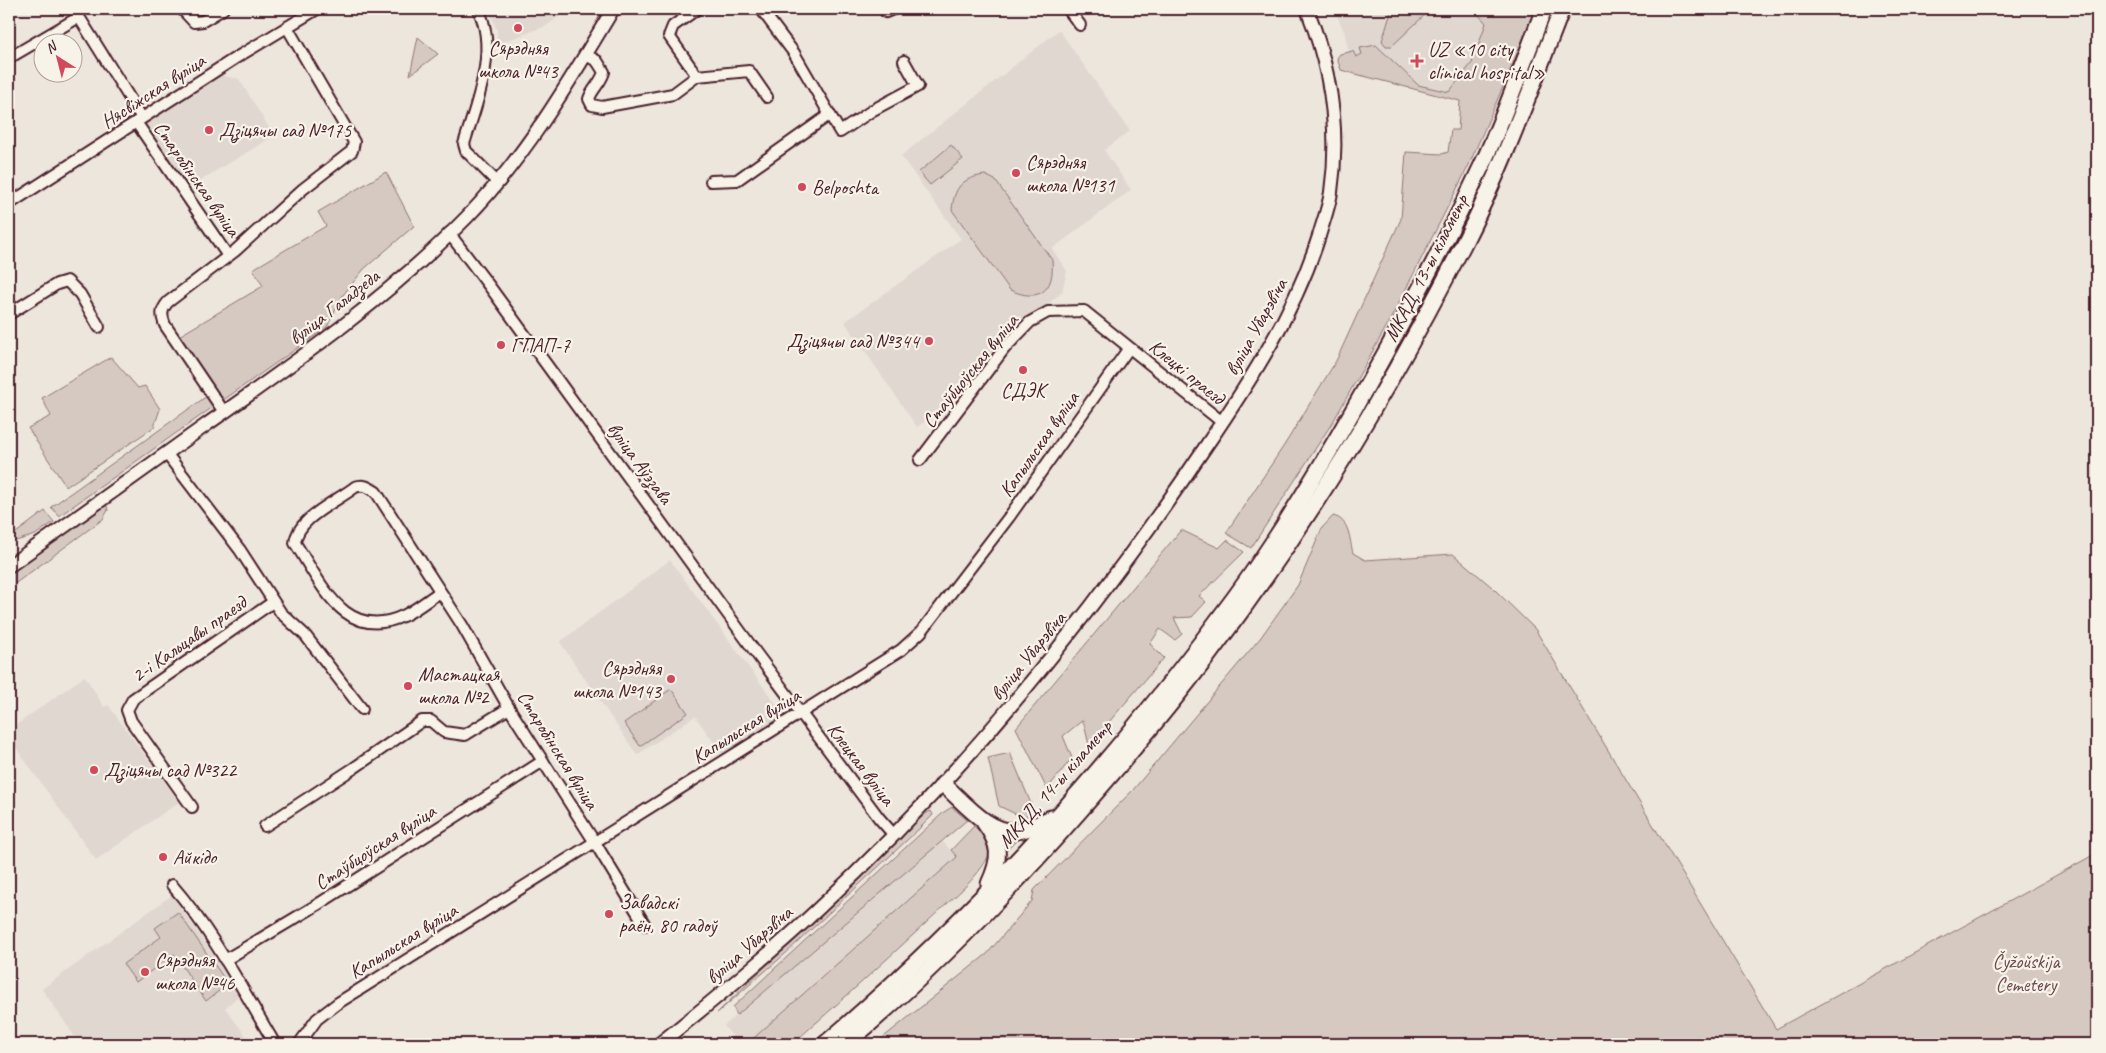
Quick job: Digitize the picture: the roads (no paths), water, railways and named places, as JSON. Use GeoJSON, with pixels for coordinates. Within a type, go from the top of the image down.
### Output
{"type":"FeatureCollection","features":[{"type":"Feature","properties":{"kind":"highway","name":"МКАД, 13-ы кіламетр"},"geometry":{"type":"LineString","coordinates":[[1290,527],[1322,464],[1424,282],[1484,161],[1544,9]]}},
{"type":"Feature","properties":{"kind":"highway","name":"МКАД, 13-ы кіламетр"},"geometry":{"type":"LineString","coordinates":[[1290,527],[1391,378],[1464,244],[1504,158],[1562,9]]}},
{"type":"Feature","properties":{"kind":"highway","name":"МКАД, 14-ы кіламетр"},"geometry":{"type":"LineString","coordinates":[[825,1044],[936,942],[1057,816],[1103,764],[1186,662],[1290,527]]}},
{"type":"Feature","properties":{"kind":"highway","name":"МКАД, 14-ы кіламетр"},"geometry":{"type":"LineString","coordinates":[[846,1044],[929,970],[1004,895],[1123,762],[1207,658],[1290,527]]}},
{"type":"Feature","properties":{"kind":"highway"},"geometry":{"type":"LineString","coordinates":[[943,784],[980,817],[1000,829],[1017,831],[1026,829],[1057,816]]}},
{"type":"Feature","properties":{"kind":"highway"},"geometry":{"type":"LineString","coordinates":[[980,817],[998,846],[995,870],[985,892]]}},
{"type":"Feature","properties":{"kind":"main road","name":"вуліца Галадзеда"},"geometry":{"type":"LineString","coordinates":[[9,566],[355,317],[389,289],[467,216],[497,182],[591,58],[614,9]]}},
{"type":"Feature","properties":{"kind":"main road","name":"вуліца Убарэвіча"},"geometry":{"type":"LineString","coordinates":[[1297,9],[1316,59],[1324,105],[1326,127],[1324,194],[1326,214]]}},
{"type":"Feature","properties":{"kind":"main road","name":"вуліца Убарэвіча"},"geometry":{"type":"LineString","coordinates":[[659,1044],[783,941],[894,835],[1003,717],[1092,608],[1132,555],[1222,422],[1271,345],[1303,281],[1331,194],[1333,168],[1332,103],[1324,57],[1307,9]]}},
{"type":"Feature","properties":{"kind":"street"},"geometry":{"type":"LineString","coordinates":[[182,9],[194,22],[204,21],[223,9]]}},
{"type":"Feature","properties":{"kind":"street","name":"Нясвіжская вуліца"},"geometry":{"type":"LineString","coordinates":[[9,204],[317,9]]}},
{"type":"Feature","properties":{"kind":"street"},"geometry":{"type":"LineString","coordinates":[[478,9],[484,26],[485,63],[464,144],[466,151],[497,182]]}},
{"type":"Feature","properties":{"kind":"street"},"geometry":{"type":"LineString","coordinates":[[697,9],[674,26],[669,36],[697,76]]}},
{"type":"Feature","properties":{"kind":"street"},"geometry":{"type":"LineString","coordinates":[[761,9],[794,53],[840,132],[873,110],[918,86],[904,61]]}},
{"type":"Feature","properties":{"kind":"street"},"geometry":{"type":"LineString","coordinates":[[1073,11],[1080,25]]}},
{"type":"Feature","properties":{"kind":"street"},"geometry":{"type":"LineString","coordinates":[[9,58],[77,13]]}},
{"type":"Feature","properties":{"kind":"street","name":"Старобінская вуліца"},"geometry":{"type":"LineString","coordinates":[[77,13],[139,120],[228,256]]}},
{"type":"Feature","properties":{"kind":"street"},"geometry":{"type":"LineString","coordinates":[[224,412],[165,325],[162,309],[168,302],[228,256],[283,209],[303,189],[352,151],[354,146],[354,142],[287,27]]}},
{"type":"Feature","properties":{"kind":"street"},"geometry":{"type":"LineString","coordinates":[[591,58],[604,72],[602,80],[591,92],[589,99],[592,105],[602,106],[672,94],[697,76],[749,71],[768,97]]}},
{"type":"Feature","properties":{"kind":"street"},"geometry":{"type":"LineString","coordinates":[[9,83],[9,91]]}},
{"type":"Feature","properties":{"kind":"street"},"geometry":{"type":"LineString","coordinates":[[711,181],[737,180],[757,168],[829,115]]}},
{"type":"Feature","properties":{"kind":"street","name":"вуліца Аўэзава"},"geometry":{"type":"LineString","coordinates":[[449,233],[802,714]]}},
{"type":"Feature","properties":{"kind":"street"},"geometry":{"type":"LineString","coordinates":[[9,314],[57,284],[67,282],[80,294],[99,327]]}},
{"type":"Feature","properties":{"kind":"street","name":"Стаўбцоўская вуліца"},"geometry":{"type":"LineString","coordinates":[[920,460],[1004,349],[1030,322],[1048,312],[1084,311],[1129,348]]}},
{"type":"Feature","properties":{"kind":"street","name":"Клецкі праезд"},"geometry":{"type":"LineString","coordinates":[[1129,348],[1222,422]]}},
{"type":"Feature","properties":{"kind":"street","name":"Капыльская вуліца"},"geometry":{"type":"LineString","coordinates":[[299,1044],[317,1019],[338,1003],[594,841],[802,714],[901,650],[921,632],[1009,517],[1129,348]]}},
{"type":"Feature","properties":{"kind":"street"},"geometry":{"type":"LineString","coordinates":[[166,454],[240,550],[281,613],[305,635],[362,709]]}},
{"type":"Feature","properties":{"kind":"street","name":"Старобінская вуліца"},"geometry":{"type":"LineString","coordinates":[[440,592],[405,615],[379,624],[362,622],[329,597],[295,543],[296,533],[304,522],[355,487],[361,485],[368,486],[376,492],[440,592],[509,708],[544,761],[645,925]]}},
{"type":"Feature","properties":{"kind":"street","name":"2-і Кальцавы праезд"},"geometry":{"type":"LineString","coordinates":[[192,807],[131,721],[127,710],[133,699],[274,602]]}},
{"type":"Feature","properties":{"kind":"street"},"geometry":{"type":"LineString","coordinates":[[265,826],[422,721],[431,721],[444,732],[465,735],[509,708]]}},
{"type":"Feature","properties":{"kind":"street","name":"Клецкая вуліца"},"geometry":{"type":"LineString","coordinates":[[802,714],[879,818],[894,835]]}},
{"type":"Feature","properties":{"kind":"street","name":"Стаўбцоўская вуліца"},"geometry":{"type":"LineString","coordinates":[[225,960],[317,905],[544,761]]}},
{"type":"Feature","properties":{"kind":"street"},"geometry":{"type":"LineString","coordinates":[[172,885],[185,900],[225,960],[275,1044]]}},
{"type":"Feature","properties":{"kind":"place","name":"Сярэдняя школа №43"},"geometry":{"type":"Point","coordinates":[518,28]}},
{"type":"Feature","properties":{"kind":"place","name":"UZ «10 city clinical hospital»"},"geometry":{"type":"Point","coordinates":[1417,61]}},
{"type":"Feature","properties":{"kind":"place","name":"Дзіцячы сад №175"},"geometry":{"type":"Point","coordinates":[209,130]}},
{"type":"Feature","properties":{"kind":"place","name":"Сярэдняя школа №131"},"geometry":{"type":"Point","coordinates":[1016,173]}},
{"type":"Feature","properties":{"kind":"place","name":"Belposhta"},"geometry":{"type":"Point","coordinates":[802,187]}},
{"type":"Feature","properties":{"kind":"place","name":"Дзіцячы сад №344"},"geometry":{"type":"Point","coordinates":[929,341]}},
{"type":"Feature","properties":{"kind":"place","name":"ГПАП-7"},"geometry":{"type":"Point","coordinates":[501,345]}},
{"type":"Feature","properties":{"kind":"place","name":"СДЭК"},"geometry":{"type":"Point","coordinates":[1023,370]}},
{"type":"Feature","properties":{"kind":"place","name":"Сярэдняя школа №143"},"geometry":{"type":"Point","coordinates":[671,679]}},
{"type":"Feature","properties":{"kind":"place","name":"Мастацкая школа №2"},"geometry":{"type":"Point","coordinates":[408,686]}},
{"type":"Feature","properties":{"kind":"place","name":"Дзіцячы сад №322"},"geometry":{"type":"Point","coordinates":[94,770]}},
{"type":"Feature","properties":{"kind":"place","name":"Айкідо"},"geometry":{"type":"Point","coordinates":[163,857]}},
{"type":"Feature","properties":{"kind":"place","name":"Завадскі раён, 80 гадоў"},"geometry":{"type":"Point","coordinates":[609,914]}},
{"type":"Feature","properties":{"kind":"place","name":"Сярэдняя школа №46"},"geometry":{"type":"Point","coordinates":[145,972]}},
{"type":"Feature","properties":{"kind":"park label","name":"Čyžoŭskija Cemetery"},"geometry":{"type":"Point","coordinates":[2026,972]}}]}
